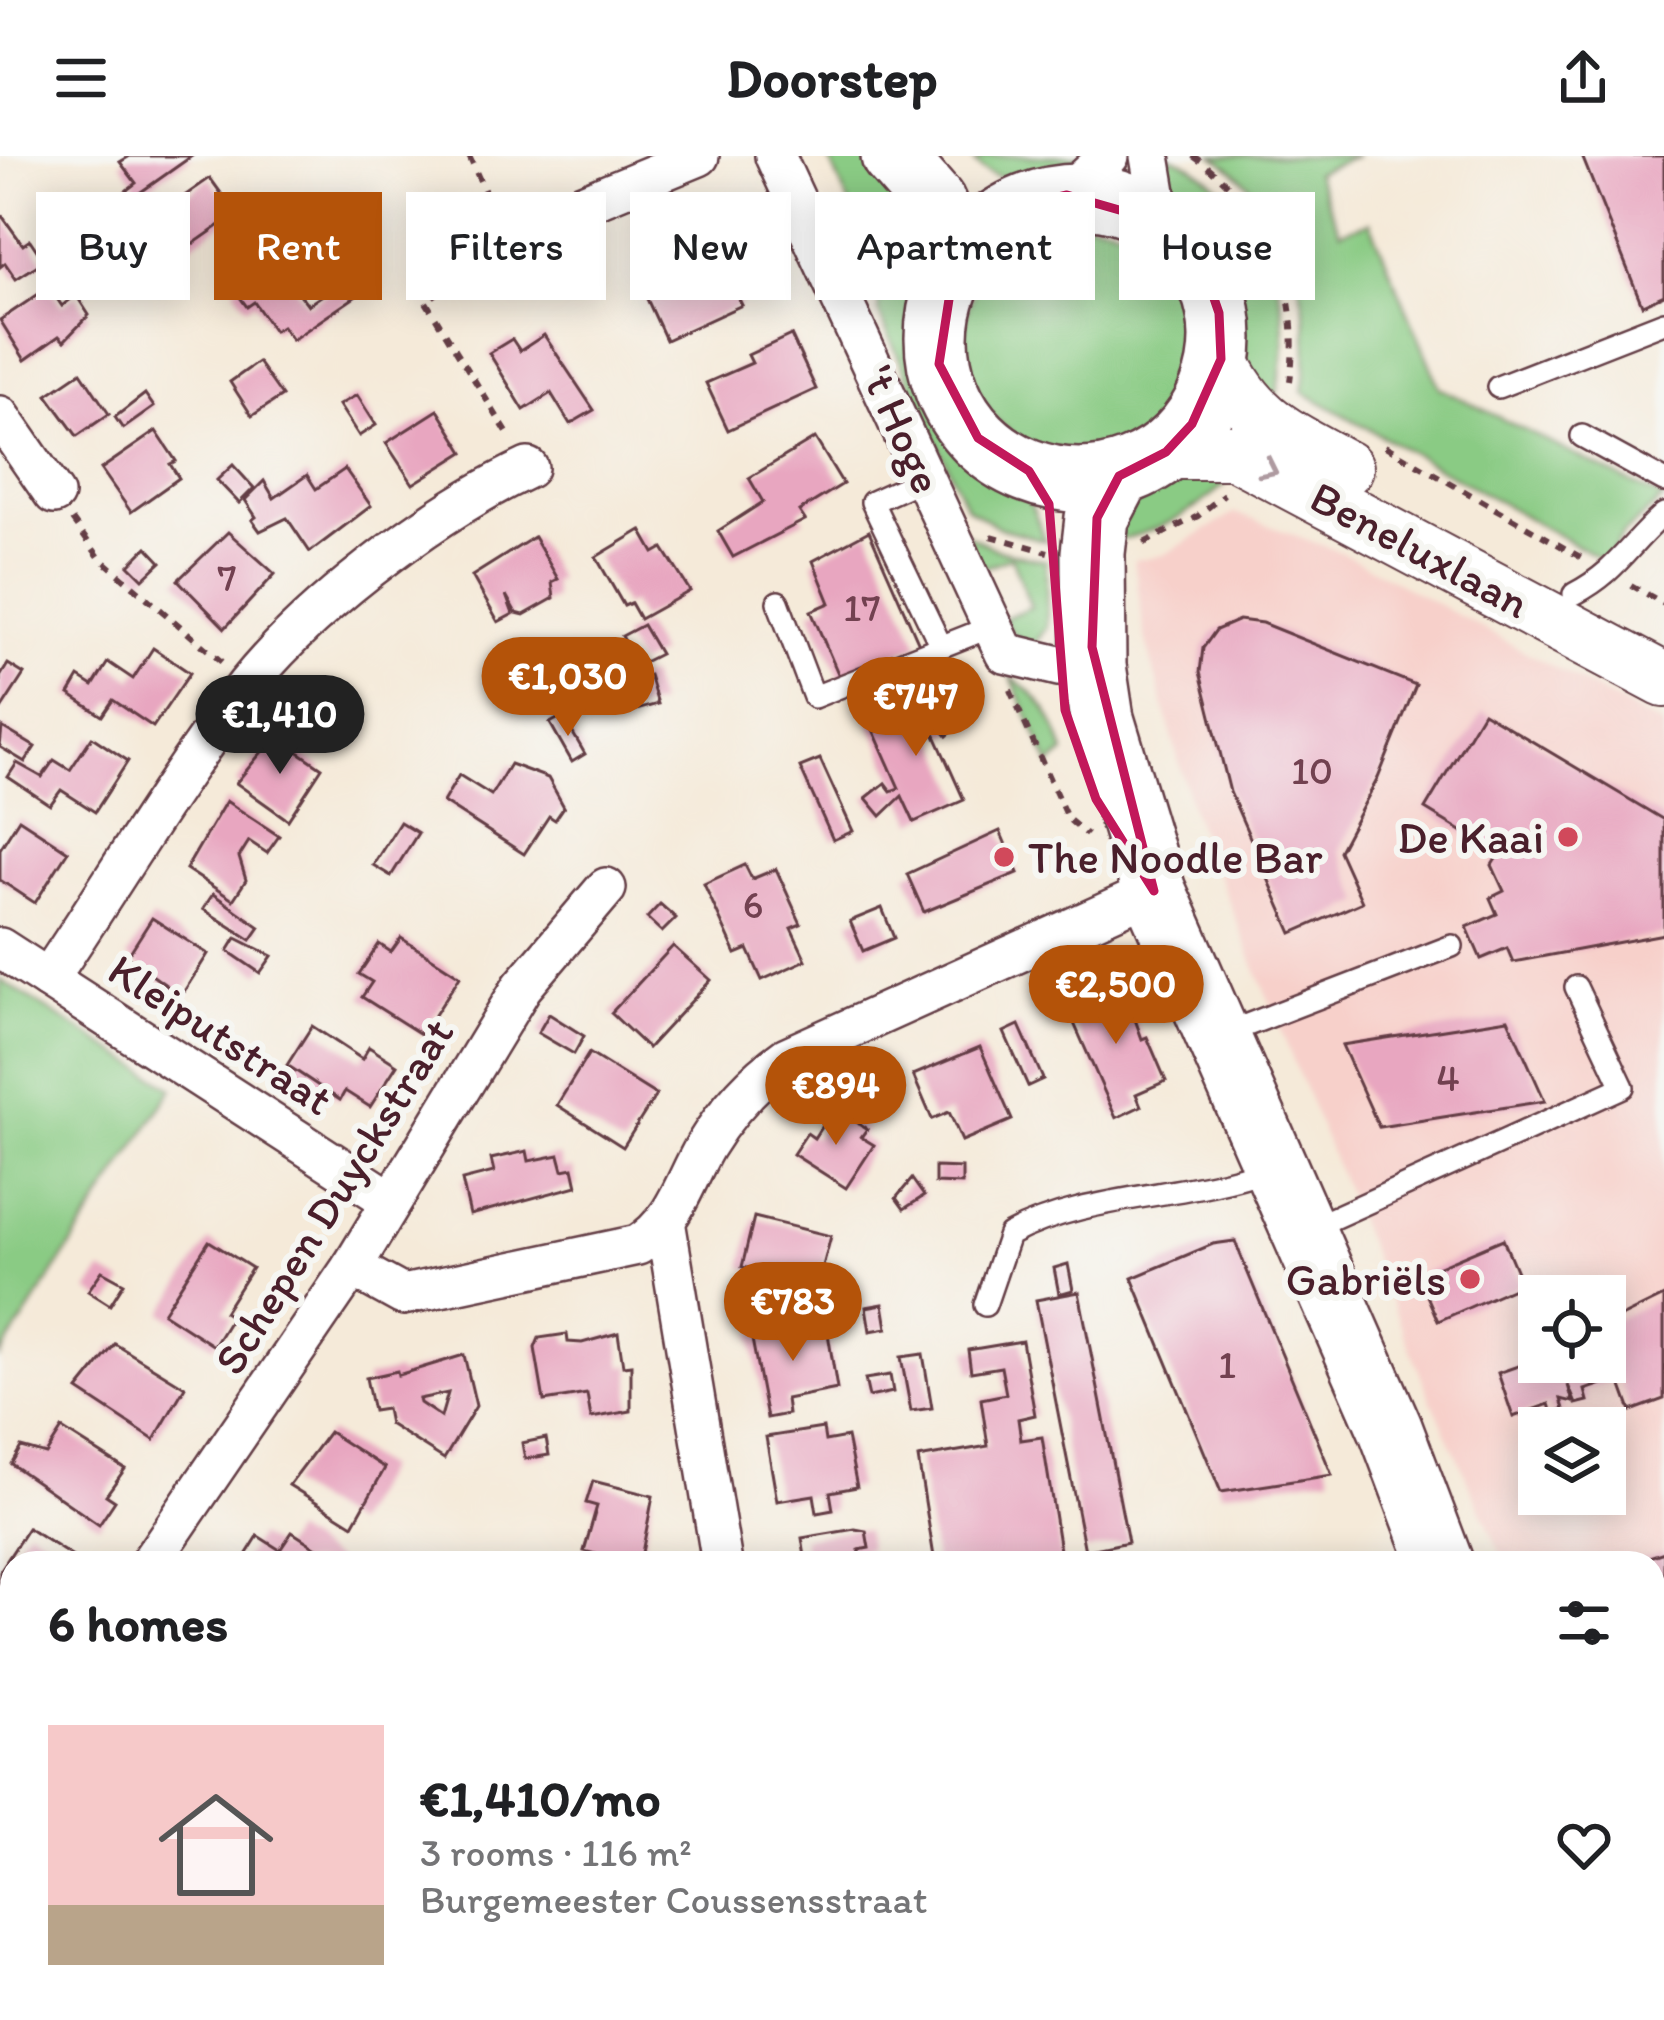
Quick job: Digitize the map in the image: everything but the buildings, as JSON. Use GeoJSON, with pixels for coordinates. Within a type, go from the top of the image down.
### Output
{"type":"FeatureCollection","features":[{"type":"Feature","properties":{"kind":"main road"},"geometry":{"type":"LineString","coordinates":[[893,156],[924,192]]}},
{"type":"Feature","properties":{"kind":"main road"},"geometry":{"type":"LineString","coordinates":[[945,156],[968,178],[1065,186],[1119,204]]}},
{"type":"Feature","properties":{"kind":"main road"},"geometry":{"type":"LineString","coordinates":[[945,300],[938,329],[939,364],[950,398],[978,438],[1029,471],[1061,479],[1143,464],[1192,424],[1221,358],[1215,300]]}},
{"type":"Feature","properties":{"kind":"main road","name":"Beneluxlaan"},"geometry":{"type":"LineString","coordinates":[[1221,358],[1245,405],[1274,428],[1592,583],[1664,642]]}},
{"type":"Feature","properties":{"kind":"main road","name":"Beneluxlaan"},"geometry":{"type":"LineString","coordinates":[[1143,464],[1219,449],[1255,462],[1664,680]]}},
{"type":"Feature","properties":{"kind":"main road","name":"'t Hoge"},"geometry":{"type":"LineString","coordinates":[[1037,653],[1094,536],[1143,464]]}},
{"type":"Feature","properties":{"kind":"main road","name":"'t Hoge"},"geometry":{"type":"LineString","coordinates":[[1029,471],[1049,504],[1057,533],[1037,653]]}},
{"type":"Feature","properties":{"kind":"main road","name":"'t Hoge"},"geometry":{"type":"LineString","coordinates":[[1037,653],[1102,719],[1154,891],[1390,1428],[1436,1551]]}},
{"type":"Feature","properties":{"kind":"street"},"geometry":{"type":"LineString","coordinates":[[606,194],[699,156]]}},
{"type":"Feature","properties":{"kind":"street","name":"'t Hoge"},"geometry":{"type":"LineString","coordinates":[[775,156],[925,478],[1037,653]]}},
{"type":"Feature","properties":{"kind":"street"},"geometry":{"type":"LineString","coordinates":[[1150,156],[1156,192]]}},
{"type":"Feature","properties":{"kind":"street"},"geometry":{"type":"LineString","coordinates":[[0,416],[54,494]]}},
{"type":"Feature","properties":{"kind":"street"},"geometry":{"type":"LineString","coordinates":[[48,979],[249,685],[327,602],[496,483],[529,468]]}},
{"type":"Feature","properties":{"kind":"street","name":"Schepen Duyckstraat"},"geometry":{"type":"LineString","coordinates":[[158,1551],[352,1267],[522,987],[605,888]]}},
{"type":"Feature","properties":{"kind":"street"},"geometry":{"type":"LineString","coordinates":[[352,1267],[403,1295],[638,1245],[667,1227],[706,1144],[757,1078],[787,1057],[1154,891]]}},
{"type":"Feature","properties":{"kind":"street","name":"Kleiputstraat"},"geometry":{"type":"LineString","coordinates":[[0,949],[390,1200]]}},
{"type":"Feature","properties":{"kind":"street"},"geometry":{"type":"LineString","coordinates":[[667,1227],[720,1551]]}},
{"type":"Feature","properties":{"kind":"lane"},"geometry":{"type":"LineString","coordinates":[[1498,387],[1664,322]]}},
{"type":"Feature","properties":{"kind":"lane"},"geometry":{"type":"LineString","coordinates":[[1582,436],[1664,481]]}},
{"type":"Feature","properties":{"kind":"lane"},"geometry":{"type":"LineString","coordinates":[[925,478],[872,502],[941,646]]}},
{"type":"Feature","properties":{"kind":"lane"},"geometry":{"type":"LineString","coordinates":[[1592,583],[1664,514]]}},
{"type":"Feature","properties":{"kind":"lane"},"geometry":{"type":"LineString","coordinates":[[778,602],[814,697],[941,646],[1037,653]]}},
{"type":"Feature","properties":{"kind":"lane"},"geometry":{"type":"LineString","coordinates":[[1217,1036],[1452,946]]}},
{"type":"Feature","properties":{"kind":"lane"},"geometry":{"type":"LineString","coordinates":[[1303,1232],[1623,1088],[1576,987]]}},
{"type":"Feature","properties":{"kind":"lane"},"geometry":{"type":"LineString","coordinates":[[985,1305],[1009,1235],[1046,1216],[1216,1187],[1274,1167]]}},
{"type":"Feature","properties":{"kind":"path"},"geometry":{"type":"LineString","coordinates":[[469,156],[485,192]]}},
{"type":"Feature","properties":{"kind":"path"},"geometry":{"type":"LineString","coordinates":[[428,300],[529,468]]}},
{"type":"Feature","properties":{"kind":"path"},"geometry":{"type":"LineString","coordinates":[[1373,440],[1592,583],[1664,604]]}},
{"type":"Feature","properties":{"kind":"path"},"geometry":{"type":"LineString","coordinates":[[54,494],[99,557],[249,685]]}},
{"type":"Feature","properties":{"kind":"path"},"geometry":{"type":"LineString","coordinates":[[1037,653],[1005,679],[1067,818],[1154,891]]}},
{"type":"Feature","properties":{"kind":"highlighted area"},"geometry":{"type":"Polygon","coordinates":[[[1067,195],[1161,222],[1207,278],[1219,313],[1221,359],[1192,424],[1166,452],[1119,476],[1097,518],[1092,647],[1154,891],[1096,799],[1065,710],[1049,504],[1029,471],[978,438],[939,364],[954,267],[1019,206],[1067,195]]]}},
{"type":"Feature","properties":{"kind":"shaded area"},"geometry":{"type":"Polygon","coordinates":[[[1235,513],[1343,553],[1664,727],[1664,1551],[1500,1551],[1426,1388],[1193,814],[1145,638],[1134,560],[1164,555],[1235,513]]]}},
{"type":"Feature","properties":{"kind":"green space"},"geometry":{"type":"Polygon","coordinates":[[[828,156],[879,156],[893,192],[844,192],[828,156]]]}},
{"type":"Feature","properties":{"kind":"green space"},"geometry":{"type":"Polygon","coordinates":[[[987,156],[1091,156],[1062,173],[1019,182],[974,163],[987,156]]]}},
{"type":"Feature","properties":{"kind":"green space"},"geometry":{"type":"Polygon","coordinates":[[[1165,156],[1187,163],[1224,192],[1170,192],[1165,156]]]}},
{"type":"Feature","properties":{"kind":"green space"},"geometry":{"type":"Polygon","coordinates":[[[1214,156],[1357,156],[1315,173],[1340,232],[1370,222],[1440,388],[1663,499],[1623,534],[1606,562],[1303,392],[1306,326],[1302,300],[1315,300],[1315,192],[1253,192],[1214,156]]]}},
{"type":"Feature","properties":{"kind":"green space"},"geometry":{"type":"Polygon","coordinates":[[[1095,223],[1119,229],[1119,300],[1191,300],[1196,316],[1196,362],[1179,404],[1146,437],[1104,454],[1058,454],[1016,437],[983,404],[966,362],[964,339],[971,300],[1095,300],[1095,223]]]}},
{"type":"Feature","properties":{"kind":"green space"},"geometry":{"type":"Polygon","coordinates":[[[928,300],[921,337],[930,391],[940,416],[967,451],[1027,496],[1046,541],[1000,528],[966,507],[880,316],[879,302],[928,300]]]}},
{"type":"Feature","properties":{"kind":"green space"},"geometry":{"type":"Polygon","coordinates":[[[1233,300],[1280,300],[1284,350],[1272,410],[1240,365],[1233,300]]]}},
{"type":"Feature","properties":{"kind":"green space"},"geometry":{"type":"Polygon","coordinates":[[[1177,469],[1239,469],[1179,517],[1107,542],[1149,483],[1177,469]]]}},
{"type":"Feature","properties":{"kind":"green space"},"geometry":{"type":"Polygon","coordinates":[[[965,534],[999,550],[1046,561],[1047,627],[1034,645],[1023,646],[1002,619],[1031,607],[1011,557],[980,569],[965,534]]]}},
{"type":"Feature","properties":{"kind":"green space"},"geometry":{"type":"Polygon","coordinates":[[[1011,677],[1046,709],[1056,729],[1065,753],[1050,765],[1011,677]]]}},
{"type":"Feature","properties":{"kind":"green space"},"geometry":{"type":"Polygon","coordinates":[[[0,980],[173,1088],[0,1356],[0,980]]]}},
{"type":"Feature","properties":{"kind":"place","name":"De Kaai"},"geometry":{"type":"Point","coordinates":[1568,837]}},
{"type":"Feature","properties":{"kind":"place","name":"The Noodle Bar"},"geometry":{"type":"Point","coordinates":[1004,857]}},
{"type":"Feature","properties":{"kind":"place","name":"Gabriëls"},"geometry":{"type":"Point","coordinates":[1470,1279]}}]}
